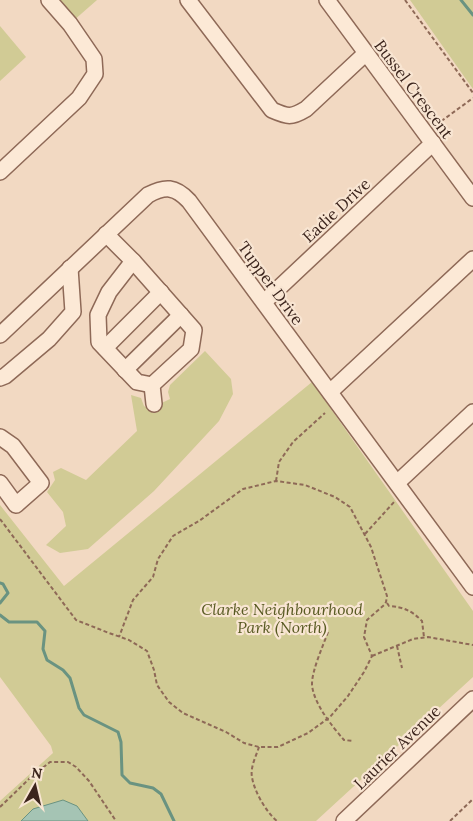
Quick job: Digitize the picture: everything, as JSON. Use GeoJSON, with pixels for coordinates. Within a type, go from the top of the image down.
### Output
{"type":"FeatureCollection","features":[{"type":"Feature","properties":{"kind":"street"},"geometry":{"type":"LineString","coordinates":[[0,172],[79,98],[95,74],[94,59],[70,24],[49,0]]}},
{"type":"Feature","properties":{"kind":"street"},"geometry":{"type":"LineString","coordinates":[[188,0],[272,110],[284,115],[295,115],[306,109],[366,53]]}},
{"type":"Feature","properties":{"kind":"street","name":"Bussel Crescent"},"geometry":{"type":"LineString","coordinates":[[327,0],[473,198]]}},
{"type":"Feature","properties":{"kind":"street","name":"Eadie Drive"},"geometry":{"type":"LineString","coordinates":[[264,302],[433,143]]}},
{"type":"Feature","properties":{"kind":"street","name":"Tupper Drive"},"geometry":{"type":"LineString","coordinates":[[0,335],[148,195],[156,190],[166,188],[175,190],[189,201],[473,587]]}},
{"type":"Feature","properties":{"kind":"street"},"geometry":{"type":"LineString","coordinates":[[106,234],[133,261],[194,330],[191,349],[152,385]]}},
{"type":"Feature","properties":{"kind":"street"},"geometry":{"type":"LineString","coordinates":[[330,392],[473,259]]}},
{"type":"Feature","properties":{"kind":"street"},"geometry":{"type":"LineString","coordinates":[[133,261],[109,292],[98,316],[99,342],[137,382],[152,385]]}},
{"type":"Feature","properties":{"kind":"street"},"geometry":{"type":"LineString","coordinates":[[0,378],[5,376],[49,339],[73,312],[70,268]]}},
{"type":"Feature","properties":{"kind":"street"},"geometry":{"type":"LineString","coordinates":[[105,348],[161,292]]}},
{"type":"Feature","properties":{"kind":"street"},"geometry":{"type":"LineString","coordinates":[[126,370],[181,315]]}},
{"type":"Feature","properties":{"kind":"street"},"geometry":{"type":"LineString","coordinates":[[152,385],[154,404]]}},
{"type":"Feature","properties":{"kind":"street"},"geometry":{"type":"LineString","coordinates":[[400,487],[473,412]]}},
{"type":"Feature","properties":{"kind":"street"},"geometry":{"type":"LineString","coordinates":[[0,437],[14,446],[42,483],[16,505],[0,483]]}},
{"type":"Feature","properties":{"kind":"street","name":"Laurier Avenue"},"geometry":{"type":"LineString","coordinates":[[344,821],[473,699]]}},
{"type":"Feature","properties":{"kind":"path"},"geometry":{"type":"LineString","coordinates":[[405,0],[473,93]]}},
{"type":"Feature","properties":{"kind":"path"},"geometry":{"type":"LineString","coordinates":[[434,126],[473,98]]}},
{"type":"Feature","properties":{"kind":"path"},"geometry":{"type":"LineString","coordinates":[[276,481],[279,462],[293,442],[325,413]]}},
{"type":"Feature","properties":{"kind":"path"},"geometry":{"type":"LineString","coordinates":[[119,637],[133,600],[153,577],[158,559],[174,536],[244,489],[276,481],[305,485],[335,497],[350,507],[371,547],[387,596],[384,605],[368,620],[364,637],[372,656]]}},
{"type":"Feature","properties":{"kind":"path"},"geometry":{"type":"LineString","coordinates":[[364,534],[400,487]]}},
{"type":"Feature","properties":{"kind":"path"},"geometry":{"type":"LineString","coordinates":[[0,519],[76,620],[129,640],[146,651],[158,686],[169,702],[183,713],[226,732],[244,743],[259,747],[278,748],[308,733],[328,718],[348,696],[372,656],[413,639],[428,636],[473,645]]}},
{"type":"Feature","properties":{"kind":"path"},"geometry":{"type":"LineString","coordinates":[[386,602],[389,606],[410,610],[417,616],[422,621],[424,637]]}},
{"type":"Feature","properties":{"kind":"path"},"geometry":{"type":"LineString","coordinates":[[328,632],[315,668],[312,683],[314,695],[334,729],[344,740],[353,741]]}},
{"type":"Feature","properties":{"kind":"path"},"geometry":{"type":"LineString","coordinates":[[396,646],[402,668]]}},
{"type":"Feature","properties":{"kind":"path"},"geometry":{"type":"LineString","coordinates":[[259,747],[251,776],[258,794],[270,815],[277,821]]}},
{"type":"Feature","properties":{"kind":"path"},"geometry":{"type":"LineString","coordinates":[[0,807],[50,762],[68,762],[76,767],[89,781],[116,821]]}},
{"type":"Feature","properties":{"kind":"path"},"geometry":{"type":"LineString","coordinates":[[450,821],[473,799]]}},
{"type":"Feature","properties":{"kind":"green space"},"geometry":{"type":"Polygon","coordinates":[[[59,0],[97,0],[73,21],[59,0]]]}},
{"type":"Feature","properties":{"kind":"green space"},"geometry":{"type":"Polygon","coordinates":[[[410,0],[473,0],[473,89],[410,0]]]}},
{"type":"Feature","properties":{"kind":"green space"},"geometry":{"type":"Polygon","coordinates":[[[0,26],[26,57],[0,81],[0,26]]]}},
{"type":"Feature","properties":{"kind":"green space"},"geometry":{"type":"Polygon","coordinates":[[[205,351],[231,379],[233,394],[219,421],[154,491],[88,549],[60,553],[46,545],[66,526],[63,512],[47,492],[55,480],[53,472],[61,468],[86,480],[137,431],[131,395],[141,398],[144,406],[149,409],[170,399],[168,392],[170,385],[205,351]]]}},
{"type":"Feature","properties":{"kind":"green space","name":"Clarke Neighbourhood Park (North)"},"geometry":{"type":"Polygon","coordinates":[[[312,382],[473,611],[473,677],[316,821],[0,821],[0,801],[53,753],[51,746],[0,677],[0,505],[64,586],[312,382]]]}},
{"type":"Feature","properties":{"kind":"shaded area"},"geometry":{"type":"Polygon","coordinates":[[[63,800],[77,806],[88,821],[21,821],[33,809],[63,800]]]}},
{"type":"Feature","properties":{"kind":"waterway"},"geometry":{"type":"LineString","coordinates":[[461,0],[473,15]]}},
{"type":"Feature","properties":{"kind":"waterway"},"geometry":{"type":"LineString","coordinates":[[0,583],[3,584],[8,593],[0,603]]}},
{"type":"Feature","properties":{"kind":"waterway"},"geometry":{"type":"LineString","coordinates":[[0,615],[9,622],[37,622],[45,631],[43,649],[47,660],[63,670],[70,678],[79,708],[84,715],[118,732],[121,742],[122,775],[130,783],[153,788],[161,794],[174,821]]}}]}
